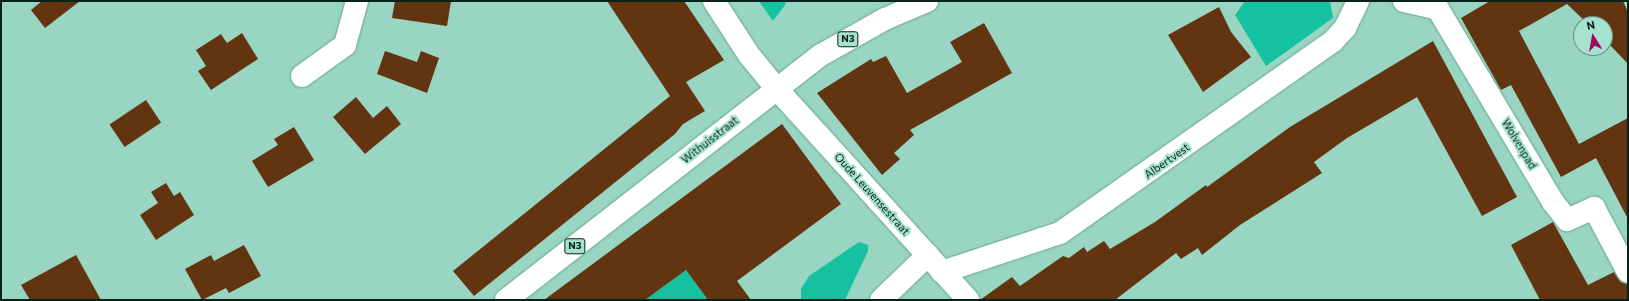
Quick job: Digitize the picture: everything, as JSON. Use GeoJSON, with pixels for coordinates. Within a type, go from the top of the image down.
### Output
{"type":"FeatureCollection","features":[{"type":"Feature","properties":{"kind":"street"},"geometry":{"type":"LineString","coordinates":[[302,76],[345,44],[357,1]]}},
{"type":"Feature","properties":{"kind":"street","name":"Oude Leuvensestraat"},"geometry":{"type":"LineString","coordinates":[[714,1],[749,55],[776,88],[968,300]]}},
{"type":"Feature","properties":{"kind":"street","name":"Withuisstraat"},"geometry":{"type":"LineString","coordinates":[[506,300],[776,88],[829,50],[927,1]]}},
{"type":"Feature","properties":{"kind":"street","name":"Albertvest"},"geometry":{"type":"LineString","coordinates":[[942,272],[1060,233],[1333,41],[1345,28],[1358,1]]}},
{"type":"Feature","properties":{"kind":"street","name":"Wolvenpad"},"geometry":{"type":"LineString","coordinates":[[1404,1],[1438,9],[1553,202],[1567,220],[1594,208],[1628,272]]}},
{"type":"Feature","properties":{"kind":"street"},"geometry":{"type":"LineString","coordinates":[[881,300],[928,255]]}},
{"type":"Feature","properties":{"kind":"green space"},"geometry":{"type":"Polygon","coordinates":[[[759,1],[786,1],[785,5],[773,21],[759,1]]]}},
{"type":"Feature","properties":{"kind":"green space"},"geometry":{"type":"Polygon","coordinates":[[[1245,1],[1330,1],[1333,18],[1266,66],[1235,15],[1245,1]]]}},
{"type":"Feature","properties":{"kind":"green space"},"geometry":{"type":"Polygon","coordinates":[[[859,242],[868,245],[868,251],[845,300],[801,300],[801,289],[809,276],[859,242]]]}},
{"type":"Feature","properties":{"kind":"green space"},"geometry":{"type":"Polygon","coordinates":[[[686,270],[708,300],[645,300],[686,270]]]}},
{"type":"Feature","properties":{"kind":"building"},"geometry":{"type":"Polygon","coordinates":[[[42,1],[80,1],[45,28],[31,10],[42,1]]]}},
{"type":"Feature","properties":{"kind":"building"},"geometry":{"type":"Polygon","coordinates":[[[395,1],[451,1],[447,26],[392,18],[395,1]]]}},
{"type":"Feature","properties":{"kind":"building"},"geometry":{"type":"Polygon","coordinates":[[[607,1],[684,1],[724,60],[686,82],[705,111],[683,124],[675,134],[474,296],[453,271],[670,96],[607,1]]]}},
{"type":"Feature","properties":{"kind":"building"},"geometry":{"type":"Polygon","coordinates":[[[1490,1],[1623,1],[1628,12],[1628,64],[1613,48],[1613,16],[1580,16],[1567,4],[1519,31],[1579,144],[1628,118],[1628,219],[1596,158],[1561,177],[1511,85],[1501,90],[1461,18],[1490,1]]]}},
{"type":"Feature","properties":{"kind":"building"},"geometry":{"type":"Polygon","coordinates":[[[1219,7],[1231,32],[1251,57],[1203,92],[1168,35],[1219,7]]]}},
{"type":"Feature","properties":{"kind":"building"},"geometry":{"type":"Polygon","coordinates":[[[984,23],[1012,73],[910,130],[914,135],[894,153],[900,159],[882,175],[817,93],[871,59],[873,62],[886,56],[907,93],[962,62],[950,42],[984,23]]]}},
{"type":"Feature","properties":{"kind":"building"},"geometry":{"type":"Polygon","coordinates":[[[242,33],[258,59],[211,90],[198,71],[206,66],[196,50],[221,34],[227,43],[242,33]]]}},
{"type":"Feature","properties":{"kind":"building"},"geometry":{"type":"Polygon","coordinates":[[[1433,41],[1517,197],[1482,216],[1417,97],[1347,138],[1314,162],[1322,173],[1240,225],[1202,255],[1198,248],[1181,259],[1176,253],[1115,300],[980,300],[1012,277],[1020,286],[1063,256],[1069,258],[1084,247],[1087,252],[1104,241],[1110,249],[1155,222],[1206,185],[1207,187],[1290,127],[1433,41]]]}},
{"type":"Feature","properties":{"kind":"building"},"geometry":{"type":"Polygon","coordinates":[[[385,51],[417,62],[421,51],[439,58],[427,93],[377,74],[385,51]]]}},
{"type":"Feature","properties":{"kind":"building"},"geometry":{"type":"Polygon","coordinates":[[[356,97],[373,118],[387,106],[401,124],[365,154],[333,117],[356,97]]]}},
{"type":"Feature","properties":{"kind":"building"},"geometry":{"type":"Polygon","coordinates":[[[146,100],[161,122],[125,147],[110,125],[146,100]]]}},
{"type":"Feature","properties":{"kind":"building"},"geometry":{"type":"Polygon","coordinates":[[[782,124],[841,204],[737,281],[751,300],[708,300],[686,270],[645,300],[544,300],[782,124]]]}},
{"type":"Feature","properties":{"kind":"building"},"geometry":{"type":"Polygon","coordinates":[[[294,127],[314,160],[268,187],[252,161],[278,145],[274,139],[294,127]]]}},
{"type":"Feature","properties":{"kind":"building"},"geometry":{"type":"Polygon","coordinates":[[[166,183],[174,196],[180,192],[194,215],[156,240],[140,215],[158,203],[151,192],[166,183]]]}},
{"type":"Feature","properties":{"kind":"building"},"geometry":{"type":"Polygon","coordinates":[[[1553,222],[1588,285],[1614,272],[1621,282],[1628,284],[1628,300],[1540,300],[1511,245],[1553,222]]]}},
{"type":"Feature","properties":{"kind":"building"},"geometry":{"type":"Polygon","coordinates":[[[244,245],[261,276],[229,293],[226,288],[202,300],[185,269],[211,255],[214,261],[244,245]]]}},
{"type":"Feature","properties":{"kind":"building"},"geometry":{"type":"Polygon","coordinates":[[[76,255],[101,300],[30,300],[21,285],[76,255]]]}}]}
